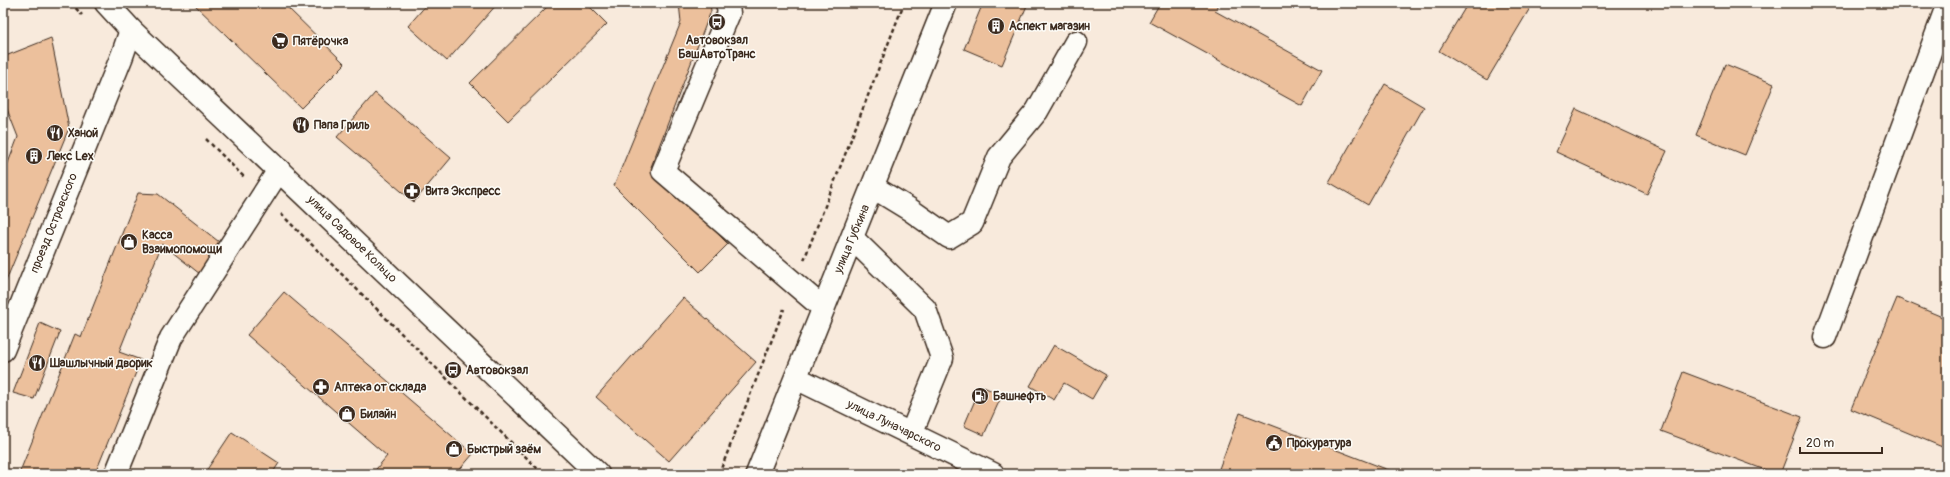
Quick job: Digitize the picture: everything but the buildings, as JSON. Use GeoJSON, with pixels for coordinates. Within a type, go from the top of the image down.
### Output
{"type":"FeatureCollection","features":[{"type":"Feature","properties":{"kind":"street","name":"улица Садовое Кольцо"},"geometry":{"type":"LineString","coordinates":[[106,3],[131,30],[598,474]]}},
{"type":"Feature","properties":{"kind":"street"},"geometry":{"type":"LineString","coordinates":[[727,3],[729,13],[663,171],[823,308]]}},
{"type":"Feature","properties":{"kind":"street","name":"улица Губкина"},"geometry":{"type":"LineString","coordinates":[[757,474],[946,3]]}},
{"type":"Feature","properties":{"kind":"street"},"geometry":{"type":"LineString","coordinates":[[1825,337],[1947,6]]}},
{"type":"Feature","properties":{"kind":"street","name":"проезд Островского"},"geometry":{"type":"LineString","coordinates":[[3,350],[122,56],[131,30]]}},
{"type":"Feature","properties":{"kind":"street"},"geometry":{"type":"LineString","coordinates":[[873,187],[909,209],[949,237],[972,224],[999,157],[1038,111],[1076,42]]}},
{"type":"Feature","properties":{"kind":"street"},"geometry":{"type":"LineString","coordinates":[[116,474],[171,338],[279,170]]}},
{"type":"Feature","properties":{"kind":"street"},"geometry":{"type":"LineString","coordinates":[[852,238],[925,309],[942,358],[911,434]]}},
{"type":"Feature","properties":{"kind":"street","name":"улица Луначарского"},"geometry":{"type":"LineString","coordinates":[[796,378],[992,474]]}},
{"type":"Feature","properties":{"kind":"path"},"geometry":{"type":"LineString","coordinates":[[71,3],[86,19]]}},
{"type":"Feature","properties":{"kind":"path"},"geometry":{"type":"LineString","coordinates":[[719,474],[904,3]]}},
{"type":"Feature","properties":{"kind":"path"},"geometry":{"type":"LineString","coordinates":[[201,134],[543,474]]}},
{"type":"Feature","properties":{"kind":"place","name":"Автовокзал БашАвтоТранс"},"geometry":{"type":"Point","coordinates":[717,22]}},
{"type":"Feature","properties":{"kind":"place","name":"Аспект магазин"},"geometry":{"type":"Point","coordinates":[996,26]}},
{"type":"Feature","properties":{"kind":"place","name":"Пятёрочка"},"geometry":{"type":"Point","coordinates":[280,41]}},
{"type":"Feature","properties":{"kind":"place","name":"Папа Гриль"},"geometry":{"type":"Point","coordinates":[301,125]}},
{"type":"Feature","properties":{"kind":"place","name":"Ханой"},"geometry":{"type":"Point","coordinates":[55,133]}},
{"type":"Feature","properties":{"kind":"place","name":"Лекс Lex"},"geometry":{"type":"Point","coordinates":[34,156]}},
{"type":"Feature","properties":{"kind":"place","name":"Вита Экспресс"},"geometry":{"type":"Point","coordinates":[412,191]}},
{"type":"Feature","properties":{"kind":"place","name":"Касса Взаимопомощи"},"geometry":{"type":"Point","coordinates":[129,242]}},
{"type":"Feature","properties":{"kind":"place","name":"Шашлычный дворик"},"geometry":{"type":"Point","coordinates":[37,363]}},
{"type":"Feature","properties":{"kind":"place","name":"Автовокзал"},"geometry":{"type":"Point","coordinates":[453,370]}},
{"type":"Feature","properties":{"kind":"place","name":"Аптека от склада"},"geometry":{"type":"Point","coordinates":[321,387]}},
{"type":"Feature","properties":{"kind":"place","name":"Башнефть"},"geometry":{"type":"Point","coordinates":[980,396]}},
{"type":"Feature","properties":{"kind":"place","name":"Билайн"},"geometry":{"type":"Point","coordinates":[347,414]}},
{"type":"Feature","properties":{"kind":"place","name":"Прокуратура"},"geometry":{"type":"Point","coordinates":[1274,443]}},
{"type":"Feature","properties":{"kind":"place","name":"Быстрый заём"},"geometry":{"type":"Point","coordinates":[454,449]}}]}
